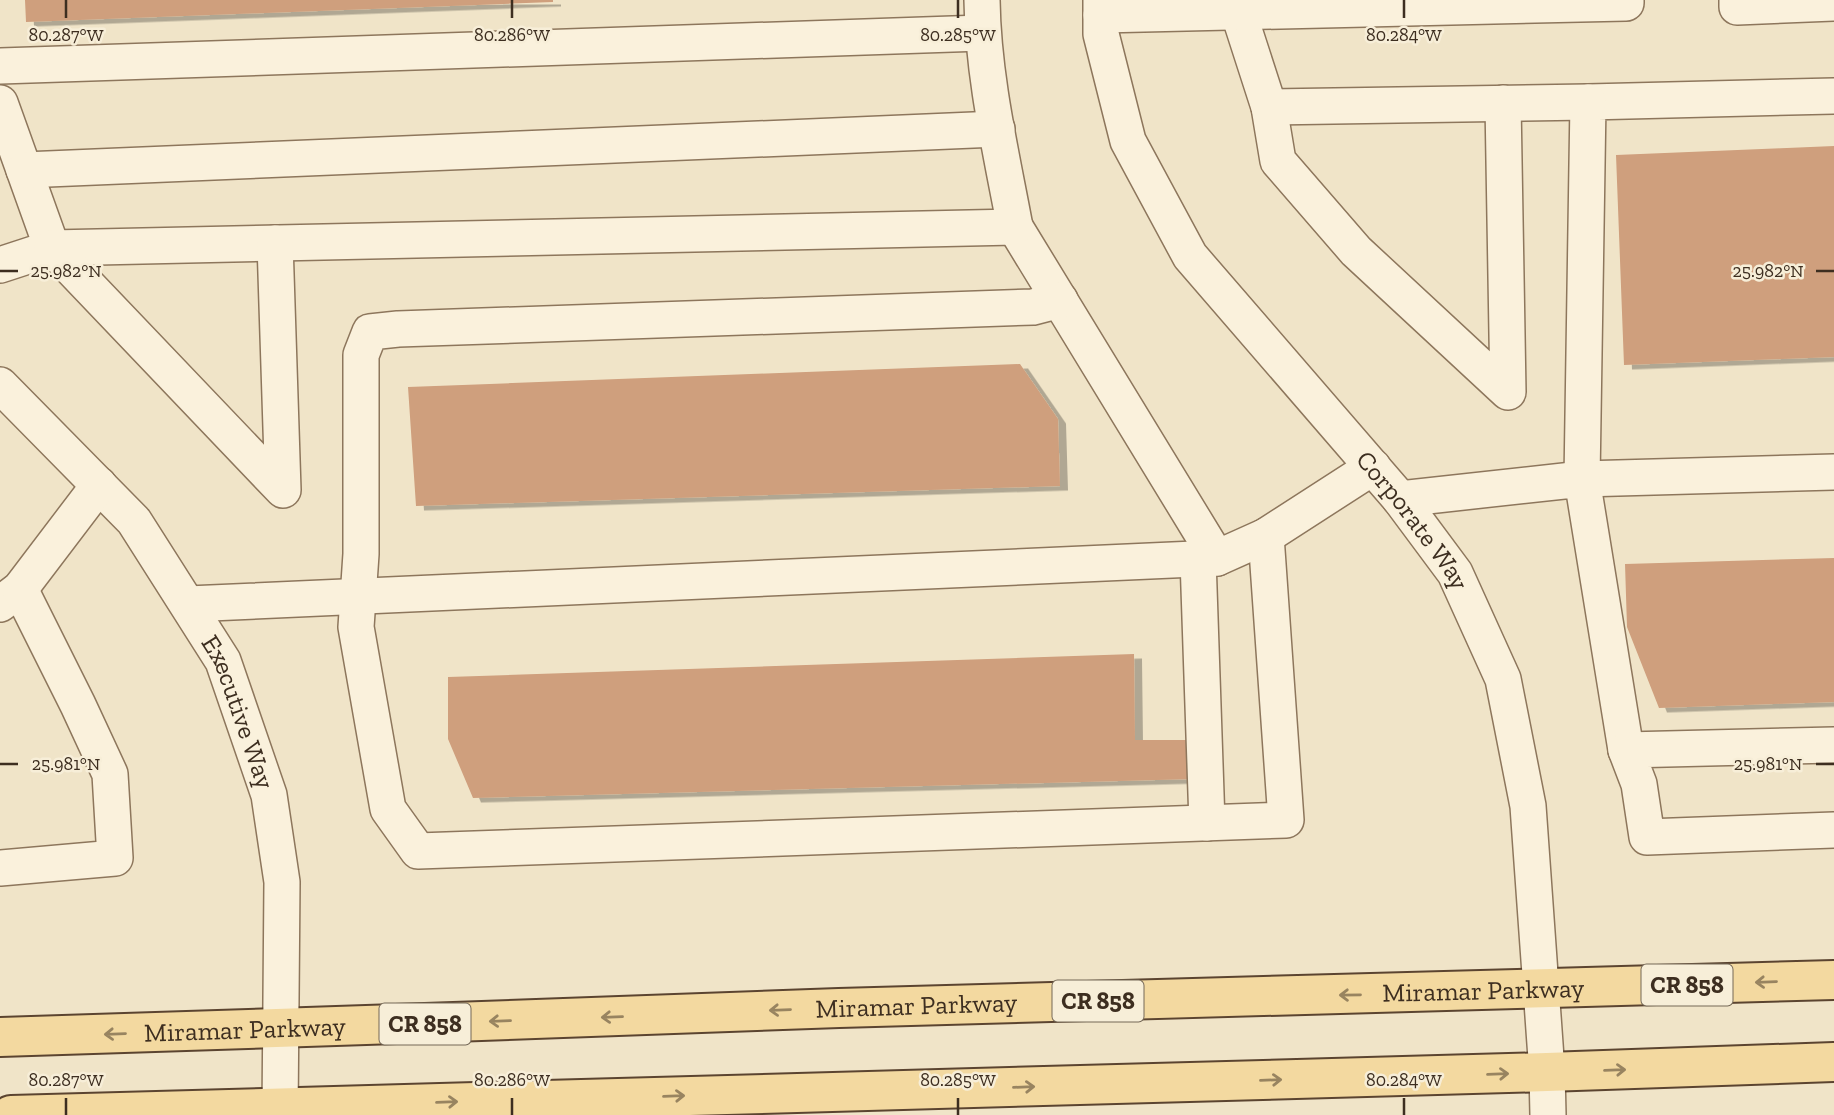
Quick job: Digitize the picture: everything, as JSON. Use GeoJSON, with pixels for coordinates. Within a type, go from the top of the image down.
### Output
{"type":"FeatureCollection","features":[{"type":"Feature","properties":{"kind":"main road","name":"Miramar Parkway"},"geometry":{"type":"LineString","coordinates":[[0,1037],[841,1008],[1541,990],[1834,979]]}},
{"type":"Feature","properties":{"kind":"main road"},"geometry":{"type":"LineString","coordinates":[[11,1115],[280,1111],[1834,1062]]}},
{"type":"Feature","properties":{"kind":"street"},"geometry":{"type":"LineString","coordinates":[[1101,7],[1626,3],[1626,0]]}},
{"type":"Feature","properties":{"kind":"street"},"geometry":{"type":"LineString","coordinates":[[1737,0],[1737,7],[1834,3]]}},
{"type":"Feature","properties":{"kind":"street"},"geometry":{"type":"LineString","coordinates":[[1238,6],[1269,107],[1278,161],[1356,251],[1508,392],[1503,103]]}},
{"type":"Feature","properties":{"kind":"street","name":"Corporate Way"},"geometry":{"type":"LineString","coordinates":[[1101,7],[1101,34],[1128,141],[1190,256],[1400,499],[1455,573],[1503,679],[1528,806],[1548,1115]]}},
{"type":"Feature","properties":{"kind":"street"},"geometry":{"type":"LineString","coordinates":[[0,66],[982,17],[1014,227],[1060,300],[1208,558],[1207,823]]}},
{"type":"Feature","properties":{"kind":"street"},"geometry":{"type":"LineString","coordinates":[[1269,107],[1834,96]]}},
{"type":"Feature","properties":{"kind":"street"},"geometry":{"type":"LineString","coordinates":[[1588,102],[1582,479],[1626,750],[1639,784],[1647,837],[1834,830]]}},
{"type":"Feature","properties":{"kind":"street"},"geometry":{"type":"LineString","coordinates":[[0,103],[52,248],[283,489],[275,243]]}},
{"type":"Feature","properties":{"kind":"street"},"geometry":{"type":"LineString","coordinates":[[24,170],[997,129]]}},
{"type":"Feature","properties":{"kind":"street"},"geometry":{"type":"LineString","coordinates":[[0,265],[52,248],[1014,227]]}},
{"type":"Feature","properties":{"kind":"street"},"geometry":{"type":"LineString","coordinates":[[1060,300],[1033,307],[370,332],[361,355],[361,554],[356,627],[388,809],[418,851],[1286,820],[1266,536]]}},
{"type":"Feature","properties":{"kind":"street","name":"Executive Way"},"geometry":{"type":"LineString","coordinates":[[0,384],[134,521],[223,661],[269,795],[282,882],[280,1111]]}},
{"type":"Feature","properties":{"kind":"street"},"geometry":{"type":"LineString","coordinates":[[188,604],[1208,558],[1266,536],[1373,467]]}},
{"type":"Feature","properties":{"kind":"street"},"geometry":{"type":"LineString","coordinates":[[1400,499],[1582,479],[1834,472]]}},
{"type":"Feature","properties":{"kind":"street"},"geometry":{"type":"LineString","coordinates":[[0,868],[115,858],[110,774],[78,705],[10,596],[99,485]]}},
{"type":"Feature","properties":{"kind":"street"},"geometry":{"type":"LineString","coordinates":[[1626,750],[1834,744]]}},
{"type":"Feature","properties":{"kind":"building"},"geometry":{"type":"Polygon","coordinates":[[[25,0],[553,0],[553,2],[26,22],[25,0]]]}},
{"type":"Feature","properties":{"kind":"building"},"geometry":{"type":"Polygon","coordinates":[[[1834,146],[1834,357],[1624,365],[1616,155],[1834,146]]]}},
{"type":"Feature","properties":{"kind":"building"},"geometry":{"type":"Polygon","coordinates":[[[1020,364],[1058,419],[1060,486],[416,506],[408,387],[1020,364]]]}},
{"type":"Feature","properties":{"kind":"building"},"geometry":{"type":"Polygon","coordinates":[[[1834,558],[1834,702],[1659,708],[1627,627],[1625,564],[1834,558]]]}},
{"type":"Feature","properties":{"kind":"building"},"geometry":{"type":"Polygon","coordinates":[[[1134,654],[1135,740],[1195,740],[1193,779],[473,798],[448,739],[448,677],[1134,654]]]}}]}
